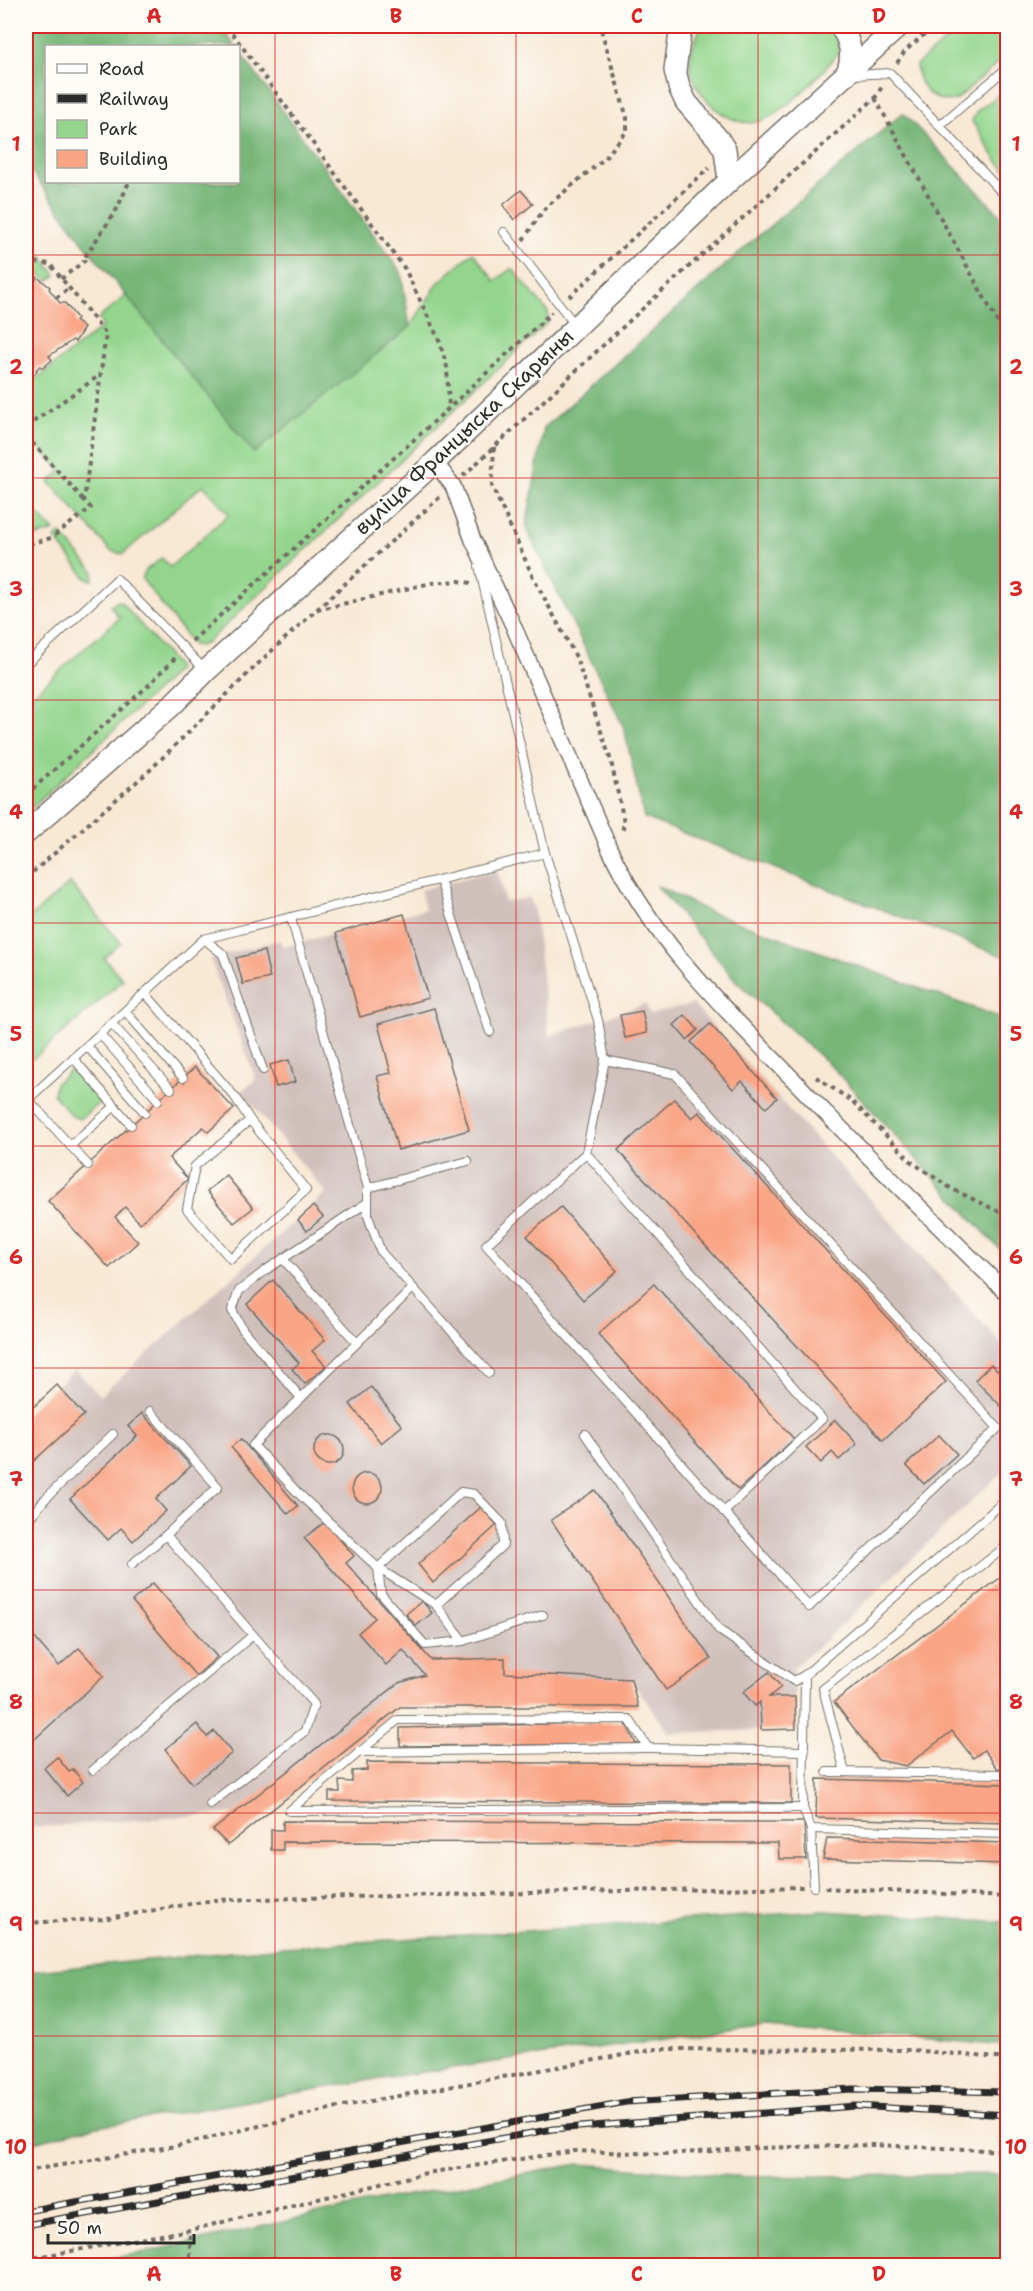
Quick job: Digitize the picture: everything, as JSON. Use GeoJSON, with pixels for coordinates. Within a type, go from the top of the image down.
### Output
{"type":"FeatureCollection","features":[{"type":"Feature","properties":{"kind":"main road"},"geometry":{"type":"LineString","coordinates":[[681,26],[675,70],[679,87],[687,102],[718,139],[725,153],[729,181]]}},
{"type":"Feature","properties":{"kind":"main road"},"geometry":{"type":"LineString","coordinates":[[840,26],[850,49],[851,58],[846,75]]}},
{"type":"Feature","properties":{"kind":"main road","name":"вуліца Францыска Скарыны"},"geometry":{"type":"LineString","coordinates":[[26,833],[172,705],[206,671],[435,462],[729,181],[898,26]]}},
{"type":"Feature","properties":{"kind":"street"},"geometry":{"type":"LineString","coordinates":[[435,462],[453,486],[473,540],[513,625],[616,863],[652,922],[686,968],[875,1165],[1008,1294]]}},
{"type":"Feature","properties":{"kind":"lane"},"geometry":{"type":"LineString","coordinates":[[1005,26],[1008,29]]}},
{"type":"Feature","properties":{"kind":"lane"},"geometry":{"type":"LineString","coordinates":[[939,126],[1008,67]]}},
{"type":"Feature","properties":{"kind":"lane"},"geometry":{"type":"LineString","coordinates":[[846,75],[890,73],[1008,199]]}},
{"type":"Feature","properties":{"kind":"lane"},"geometry":{"type":"LineString","coordinates":[[504,232],[576,326]]}},
{"type":"Feature","properties":{"kind":"lane"},"geometry":{"type":"LineString","coordinates":[[473,540],[545,853],[598,1020],[605,1060],[586,1153],[486,1245],[809,1607],[998,1428],[675,1074],[605,1060]]}},
{"type":"Feature","properties":{"kind":"lane"},"geometry":{"type":"LineString","coordinates":[[26,664],[117,579],[206,671]]}},
{"type":"Feature","properties":{"kind":"lane"},"geometry":{"type":"LineString","coordinates":[[87,1165],[26,1099],[126,1012],[204,939],[545,853]]}},
{"type":"Feature","properties":{"kind":"lane"},"geometry":{"type":"LineString","coordinates":[[440,880],[490,1032]]}},
{"type":"Feature","properties":{"kind":"lane"},"geometry":{"type":"LineString","coordinates":[[291,918],[368,1188],[368,1216],[381,1252],[489,1372]]}},
{"type":"Feature","properties":{"kind":"lane"},"geometry":{"type":"LineString","coordinates":[[204,939],[223,954],[263,1070]]}},
{"type":"Feature","properties":{"kind":"lane"},"geometry":{"type":"LineString","coordinates":[[146,994],[235,1097],[250,1120],[306,1190],[231,1259],[187,1209],[195,1166],[250,1120]]}},
{"type":"Feature","properties":{"kind":"lane"},"geometry":{"type":"LineString","coordinates":[[126,1012],[183,1078]]}},
{"type":"Feature","properties":{"kind":"lane"},"geometry":{"type":"LineString","coordinates":[[112,1024],[171,1089]]}},
{"type":"Feature","properties":{"kind":"lane"},"geometry":{"type":"LineString","coordinates":[[100,1034],[158,1100]]}},
{"type":"Feature","properties":{"kind":"lane"},"geometry":{"type":"LineString","coordinates":[[87,1046],[144,1113]]}},
{"type":"Feature","properties":{"kind":"lane"},"geometry":{"type":"LineString","coordinates":[[74,1058],[131,1125]]}},
{"type":"Feature","properties":{"kind":"lane"},"geometry":{"type":"LineString","coordinates":[[70,1146],[115,1106]]}},
{"type":"Feature","properties":{"kind":"lane"},"geometry":{"type":"LineString","coordinates":[[586,1153],[822,1419],[724,1512]]}},
{"type":"Feature","properties":{"kind":"lane"},"geometry":{"type":"LineString","coordinates":[[368,1188],[468,1161]]}},
{"type":"Feature","properties":{"kind":"lane"},"geometry":{"type":"LineString","coordinates":[[301,1398],[243,1330],[232,1310],[239,1291],[282,1258],[368,1202]]}},
{"type":"Feature","properties":{"kind":"lane"},"geometry":{"type":"LineString","coordinates":[[282,1258],[357,1343]]}},
{"type":"Feature","properties":{"kind":"lane"},"geometry":{"type":"LineString","coordinates":[[413,1288],[253,1445],[298,1493],[378,1568],[436,1605],[463,1641]]}},
{"type":"Feature","properties":{"kind":"lane"},"geometry":{"type":"LineString","coordinates":[[132,1564],[218,1487],[150,1411]]}},
{"type":"Feature","properties":{"kind":"lane"},"geometry":{"type":"LineString","coordinates":[[26,1522],[46,1498],[113,1434]]}},
{"type":"Feature","properties":{"kind":"lane"},"geometry":{"type":"LineString","coordinates":[[585,1434],[719,1630],[794,1681],[805,1675],[1008,1498]]}},
{"type":"Feature","properties":{"kind":"lane"},"geometry":{"type":"LineString","coordinates":[[378,1568],[461,1492],[474,1494],[502,1523],[503,1545],[436,1605]]}},
{"type":"Feature","properties":{"kind":"lane"},"geometry":{"type":"LineString","coordinates":[[166,1535],[314,1704],[305,1731],[210,1804]]}},
{"type":"Feature","properties":{"kind":"lane"},"geometry":{"type":"LineString","coordinates":[[845,1772],[823,1689],[1008,1545]]}},
{"type":"Feature","properties":{"kind":"lane"},"geometry":{"type":"LineString","coordinates":[[378,1568],[381,1594],[425,1645],[463,1641],[543,1615]]}},
{"type":"Feature","properties":{"kind":"lane"},"geometry":{"type":"LineString","coordinates":[[93,1770],[253,1635]]}},
{"type":"Feature","properties":{"kind":"lane"},"geometry":{"type":"LineString","coordinates":[[805,1675],[803,1808],[811,1829],[814,1887]]}},
{"type":"Feature","properties":{"kind":"lane"},"geometry":{"type":"LineString","coordinates":[[648,1748],[630,1719],[398,1720],[289,1811],[803,1808]]}},
{"type":"Feature","properties":{"kind":"lane"},"geometry":{"type":"LineString","coordinates":[[362,1752],[648,1748],[805,1750]]}},
{"type":"Feature","properties":{"kind":"lane"},"geometry":{"type":"LineString","coordinates":[[827,1772],[1008,1774]]}},
{"type":"Feature","properties":{"kind":"lane"},"geometry":{"type":"LineString","coordinates":[[811,1829],[1008,1834]]}},
{"type":"Feature","properties":{"kind":"path"},"geometry":{"type":"LineString","coordinates":[[227,26],[405,269],[439,340],[447,367],[449,408]]}},
{"type":"Feature","properties":{"kind":"path"},"geometry":{"type":"LineString","coordinates":[[517,249],[545,208],[605,158],[627,131],[627,118],[600,26]]}},
{"type":"Feature","properties":{"kind":"path"},"geometry":{"type":"LineString","coordinates":[[26,878],[149,771],[266,656],[875,98],[905,51],[934,26]]}},
{"type":"Feature","properties":{"kind":"path"},"geometry":{"type":"LineString","coordinates":[[233,45],[238,40]]}},
{"type":"Feature","properties":{"kind":"path"},"geometry":{"type":"LineString","coordinates":[[875,98],[1008,341]]}},
{"type":"Feature","properties":{"kind":"path"},"geometry":{"type":"LineString","coordinates":[[26,795],[150,684],[183,649],[725,153]]}},
{"type":"Feature","properties":{"kind":"path"},"geometry":{"type":"LineString","coordinates":[[61,279],[87,259],[86,257],[117,209],[129,183]]}},
{"type":"Feature","properties":{"kind":"path"},"geometry":{"type":"LineString","coordinates":[[26,261],[50,264],[106,334],[84,500]]}},
{"type":"Feature","properties":{"kind":"path"},"geometry":{"type":"LineString","coordinates":[[56,298],[69,288]]}},
{"type":"Feature","properties":{"kind":"path"},"geometry":{"type":"LineString","coordinates":[[26,428],[101,375]]}},
{"type":"Feature","properties":{"kind":"path"},"geometry":{"type":"LineString","coordinates":[[26,436],[90,508],[51,538],[26,545]]}},
{"type":"Feature","properties":{"kind":"path"},"geometry":{"type":"LineString","coordinates":[[494,447],[492,486],[533,577],[576,657],[611,761],[624,822],[616,863]]}},
{"type":"Feature","properties":{"kind":"path"},"geometry":{"type":"LineString","coordinates":[[316,610],[430,583],[459,581],[484,585]]}},
{"type":"Feature","properties":{"kind":"path"},"geometry":{"type":"LineString","coordinates":[[810,1073],[852,1101],[913,1163],[952,1189],[1008,1216]]}},
{"type":"Feature","properties":{"kind":"path"},"geometry":{"type":"LineString","coordinates":[[26,1923],[102,1919],[214,1900],[814,1887],[1008,1897]]}},
{"type":"Feature","properties":{"kind":"path"},"geometry":{"type":"LineString","coordinates":[[26,2171],[176,2146],[338,2107],[656,2049],[912,2050],[1008,2059]]}},
{"type":"Feature","properties":{"kind":"path"},"geometry":{"type":"LineString","coordinates":[[26,2259],[190,2230],[426,2173],[574,2151],[667,2154],[758,2148],[874,2145],[1008,2151]]}},
{"type":"Feature","properties":{"kind":"path"},"geometry":{"type":"LineString","coordinates":[[190,2230],[190,2265]]}},
{"type":"Feature","properties":{"kind":"shaded area"},"geometry":{"type":"Polygon","coordinates":[[[497,870],[505,902],[530,897],[535,916],[549,1036],[645,1004],[650,1014],[693,1004],[1007,1350],[1007,1468],[793,1668],[796,1729],[669,1733],[631,1679],[505,1673],[425,1675],[399,1683],[234,1813],[26,1828],[26,1414],[75,1369],[100,1396],[326,1193],[241,1091],[256,1079],[210,959],[279,940],[284,947],[425,909],[420,890],[497,870]]]}},
{"type":"Feature","properties":{"kind":"green space"},"geometry":{"type":"Polygon","coordinates":[[[26,26],[220,26],[234,45],[45,45],[45,183],[240,183],[240,52],[401,272],[410,327],[254,453],[85,245],[26,164],[26,26]]]}},
{"type":"Feature","properties":{"kind":"green space"},"geometry":{"type":"Polygon","coordinates":[[[702,26],[831,26],[837,35],[839,51],[824,70],[790,103],[767,118],[757,122],[745,122],[722,113],[703,95],[696,84],[691,72],[690,60],[694,42],[702,26]]]}},
{"type":"Feature","properties":{"kind":"green space"},"geometry":{"type":"Polygon","coordinates":[[[964,26],[1001,26],[1007,33],[1007,55],[956,100],[947,101],[933,97],[923,87],[916,65],[964,26]]]}},
{"type":"Feature","properties":{"kind":"green space"},"geometry":{"type":"Polygon","coordinates":[[[1007,89],[1007,172],[995,158],[972,121],[977,111],[1007,89]]]}},
{"type":"Feature","properties":{"kind":"green space"},"geometry":{"type":"Polygon","coordinates":[[[903,113],[1007,222],[1007,958],[644,818],[624,728],[526,528],[544,428],[750,243],[903,113]]]}},
{"type":"Feature","properties":{"kind":"green space"},"geometry":{"type":"Polygon","coordinates":[[[26,236],[56,275],[48,281],[36,271],[26,280],[26,236]]]}},
{"type":"Feature","properties":{"kind":"green space"},"geometry":{"type":"Polygon","coordinates":[[[473,252],[495,281],[512,268],[548,312],[549,321],[208,642],[200,646],[193,645],[142,579],[146,570],[162,558],[170,567],[229,514],[203,485],[123,554],[111,551],[49,482],[61,471],[26,433],[26,382],[29,385],[103,326],[98,319],[128,294],[254,452],[410,327],[439,282],[473,252]]]}},
{"type":"Feature","properties":{"kind":"green space"},"geometry":{"type":"Polygon","coordinates":[[[26,501],[54,531],[26,539],[26,501]]]}},
{"type":"Feature","properties":{"kind":"green space"},"geometry":{"type":"Polygon","coordinates":[[[61,534],[94,572],[93,580],[86,578],[55,538],[61,534]]]}},
{"type":"Feature","properties":{"kind":"green space"},"geometry":{"type":"Polygon","coordinates":[[[118,601],[176,665],[177,671],[26,813],[26,689],[31,696],[119,618],[110,605],[118,601]]]}},
{"type":"Feature","properties":{"kind":"green space"},"geometry":{"type":"Polygon","coordinates":[[[70,883],[121,943],[104,958],[123,980],[33,1059],[26,1050],[26,921],[70,883]]]}},
{"type":"Feature","properties":{"kind":"green space"},"geometry":{"type":"Polygon","coordinates":[[[657,886],[710,912],[1007,1020],[1007,1257],[832,1067],[737,982],[657,886]]]}},
{"type":"Feature","properties":{"kind":"green space"},"geometry":{"type":"Polygon","coordinates":[[[70,1070],[77,1070],[99,1096],[99,1103],[80,1119],[72,1116],[53,1094],[55,1084],[70,1070]]]}},
{"type":"Feature","properties":{"kind":"green space"},"geometry":{"type":"Polygon","coordinates":[[[823,1911],[1007,1922],[1007,2046],[765,2024],[382,2078],[80,2130],[26,2144],[26,1972],[283,1947],[823,1911]]]}},
{"type":"Feature","properties":{"kind":"green space"},"geometry":{"type":"Polygon","coordinates":[[[579,2164],[746,2177],[1007,2174],[1007,2265],[73,2265],[146,2252],[397,2197],[579,2164]]]}},
{"type":"Feature","properties":{"kind":"building"},"geometry":{"type":"Polygon","coordinates":[[[521,190],[533,204],[514,220],[503,205],[521,190]]]}},
{"type":"Feature","properties":{"kind":"building"},"geometry":{"type":"Polygon","coordinates":[[[37,277],[50,287],[49,289],[60,303],[65,303],[77,318],[75,321],[84,328],[75,342],[73,340],[49,356],[52,360],[43,368],[40,366],[33,376],[26,370],[26,286],[34,283],[37,277]]]}},
{"type":"Feature","properties":{"kind":"building"},"geometry":{"type":"Polygon","coordinates":[[[404,914],[428,998],[360,1017],[336,933],[404,914]]]}},
{"type":"Feature","properties":{"kind":"building"},"geometry":{"type":"Polygon","coordinates":[[[264,951],[270,978],[243,984],[236,958],[264,951]]]}},
{"type":"Feature","properties":{"kind":"building"},"geometry":{"type":"Polygon","coordinates":[[[434,1008],[469,1130],[398,1150],[377,1076],[391,1073],[378,1024],[434,1008]]]}},
{"type":"Feature","properties":{"kind":"building"},"geometry":{"type":"Polygon","coordinates":[[[642,1011],[647,1033],[625,1038],[620,1015],[642,1011]]]}},
{"type":"Feature","properties":{"kind":"building"},"geometry":{"type":"Polygon","coordinates":[[[685,1015],[698,1030],[687,1040],[674,1025],[685,1015]]]}},
{"type":"Feature","properties":{"kind":"building"},"geometry":{"type":"Polygon","coordinates":[[[710,1024],[777,1098],[766,1108],[742,1081],[733,1089],[691,1042],[710,1024]]]}},
{"type":"Feature","properties":{"kind":"building"},"geometry":{"type":"Polygon","coordinates":[[[289,1060],[295,1082],[276,1087],[270,1065],[289,1060]]]}},
{"type":"Feature","properties":{"kind":"building"},"geometry":{"type":"Polygon","coordinates":[[[195,1067],[234,1109],[208,1132],[203,1127],[169,1158],[188,1179],[140,1223],[125,1207],[115,1217],[138,1242],[109,1268],[48,1201],[195,1067]]]}},
{"type":"Feature","properties":{"kind":"building"},"geometry":{"type":"Polygon","coordinates":[[[674,1099],[692,1118],[699,1112],[946,1382],[883,1440],[618,1150],[674,1099]]]}},
{"type":"Feature","properties":{"kind":"building"},"geometry":{"type":"Polygon","coordinates":[[[226,1175],[253,1208],[234,1223],[207,1191],[226,1175]]]}},
{"type":"Feature","properties":{"kind":"building"},"geometry":{"type":"Polygon","coordinates":[[[313,1206],[323,1217],[307,1231],[298,1220],[313,1206]]]}},
{"type":"Feature","properties":{"kind":"building"},"geometry":{"type":"Polygon","coordinates":[[[561,1207],[617,1271],[583,1300],[527,1236],[561,1207]]]}},
{"type":"Feature","properties":{"kind":"building"},"geometry":{"type":"Polygon","coordinates":[[[273,1280],[325,1340],[312,1351],[326,1366],[305,1384],[292,1369],[299,1363],[247,1304],[273,1280]]]}},
{"type":"Feature","properties":{"kind":"building"},"geometry":{"type":"Polygon","coordinates":[[[654,1284],[794,1439],[738,1490],[598,1334],[654,1284]]]}},
{"type":"Feature","properties":{"kind":"building"},"geometry":{"type":"Polygon","coordinates":[[[991,1364],[1008,1381],[1008,1402],[1002,1407],[975,1380],[991,1364]]]}},
{"type":"Feature","properties":{"kind":"building"},"geometry":{"type":"Polygon","coordinates":[[[57,1385],[84,1415],[26,1468],[26,1414],[57,1385]]]}},
{"type":"Feature","properties":{"kind":"building"},"geometry":{"type":"Polygon","coordinates":[[[371,1387],[402,1426],[381,1443],[350,1404],[371,1387]]]}},
{"type":"Feature","properties":{"kind":"building"},"geometry":{"type":"Polygon","coordinates":[[[142,1413],[191,1466],[156,1499],[166,1511],[133,1541],[121,1528],[108,1540],[70,1499],[137,1436],[128,1426],[142,1413]]]}},
{"type":"Feature","properties":{"kind":"building"},"geometry":{"type":"Polygon","coordinates":[[[835,1420],[857,1444],[839,1460],[832,1452],[821,1463],[806,1447],[835,1420]]]}},
{"type":"Feature","properties":{"kind":"building"},"geometry":{"type":"Polygon","coordinates":[[[329,1435],[340,1439],[344,1450],[340,1461],[329,1465],[318,1461],[314,1450],[318,1439],[329,1435]]]}},
{"type":"Feature","properties":{"kind":"building"},"geometry":{"type":"Polygon","coordinates":[[[939,1435],[957,1454],[924,1484],[906,1465],[939,1435]]]}},
{"type":"Feature","properties":{"kind":"building"},"geometry":{"type":"Polygon","coordinates":[[[241,1439],[298,1506],[288,1514],[231,1447],[241,1439]]]}},
{"type":"Feature","properties":{"kind":"building"},"geometry":{"type":"Polygon","coordinates":[[[367,1473],[378,1477],[382,1488],[378,1499],[367,1503],[356,1499],[352,1488],[356,1477],[367,1473]]]}},
{"type":"Feature","properties":{"kind":"building"},"geometry":{"type":"Polygon","coordinates":[[[595,1490],[711,1659],[666,1690],[551,1520],[595,1490]]]}},
{"type":"Feature","properties":{"kind":"building"},"geometry":{"type":"Polygon","coordinates":[[[481,1507],[497,1525],[433,1583],[418,1564],[481,1507]]]}},
{"type":"Feature","properties":{"kind":"building"},"geometry":{"type":"Polygon","coordinates":[[[325,1522],[354,1556],[346,1563],[431,1660],[505,1658],[505,1673],[631,1679],[638,1707],[400,1707],[228,1845],[213,1830],[399,1683],[425,1675],[403,1650],[386,1665],[358,1633],[375,1618],[304,1538],[325,1522]]]}},
{"type":"Feature","properties":{"kind":"building"},"geometry":{"type":"Polygon","coordinates":[[[1008,1572],[1008,1762],[998,1769],[984,1750],[973,1758],[952,1731],[906,1766],[878,1760],[834,1702],[1008,1572]]]}},
{"type":"Feature","properties":{"kind":"building"},"geometry":{"type":"Polygon","coordinates":[[[153,1583],[217,1657],[196,1676],[132,1601],[153,1583]]]}},
{"type":"Feature","properties":{"kind":"building"},"geometry":{"type":"Polygon","coordinates":[[[422,1601],[432,1613],[416,1626],[406,1614],[422,1601]]]}},
{"type":"Feature","properties":{"kind":"building"},"geometry":{"type":"Polygon","coordinates":[[[26,1628],[59,1666],[79,1648],[104,1676],[26,1747],[26,1628]]]}},
{"type":"Feature","properties":{"kind":"building"},"geometry":{"type":"Polygon","coordinates":[[[769,1672],[781,1687],[769,1697],[795,1697],[796,1729],[761,1730],[760,1702],[755,1706],[743,1692],[769,1672]]]}},
{"type":"Feature","properties":{"kind":"building"},"geometry":{"type":"Polygon","coordinates":[[[625,1722],[636,1744],[400,1746],[400,1728],[625,1722]]]}},
{"type":"Feature","properties":{"kind":"building"},"geometry":{"type":"Polygon","coordinates":[[[197,1724],[207,1737],[214,1731],[232,1753],[192,1784],[165,1749],[197,1724]]]}},
{"type":"Feature","properties":{"kind":"building"},"geometry":{"type":"Polygon","coordinates":[[[57,1757],[69,1772],[73,1769],[83,1782],[67,1796],[44,1768],[57,1757]]]}},
{"type":"Feature","properties":{"kind":"building"},"geometry":{"type":"Polygon","coordinates":[[[367,1762],[791,1764],[791,1803],[329,1801],[329,1792],[340,1792],[339,1781],[352,1782],[352,1771],[367,1770],[367,1762]]]}},
{"type":"Feature","properties":{"kind":"building"},"geometry":{"type":"Polygon","coordinates":[[[817,1779],[1008,1784],[1008,1823],[816,1818],[817,1779]]]}},
{"type":"Feature","properties":{"kind":"building"},"geometry":{"type":"Polygon","coordinates":[[[283,1821],[804,1822],[806,1859],[779,1859],[778,1843],[283,1842],[283,1850],[271,1850],[271,1830],[283,1830],[283,1821]]]}},
{"type":"Feature","properties":{"kind":"building"},"geometry":{"type":"Polygon","coordinates":[[[827,1838],[1008,1843],[1008,1864],[823,1859],[827,1838]]]}},
{"type":"Feature","properties":{"kind":"railway"},"geometry":{"type":"LineString","coordinates":[[26,2211],[626,2102],[853,2089],[1008,2092]]}},
{"type":"Feature","properties":{"kind":"railway"},"geometry":{"type":"LineString","coordinates":[[26,2225],[553,2129],[856,2106],[1008,2115]]}}]}
